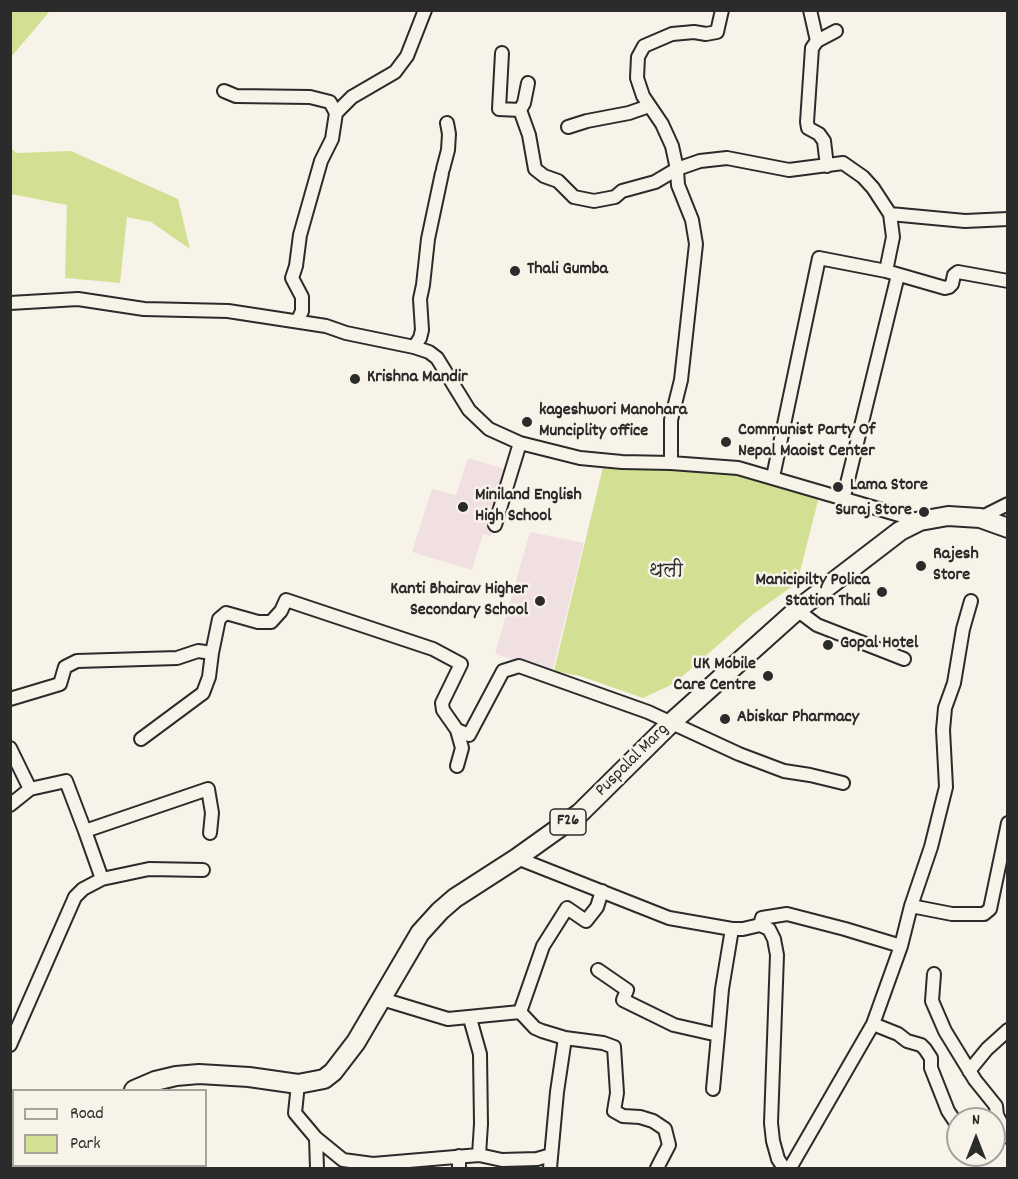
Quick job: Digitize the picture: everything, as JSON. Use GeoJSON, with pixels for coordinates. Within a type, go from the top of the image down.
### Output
{"type":"FeatureCollection","features":[{"type":"Feature","properties":{"kind":"main road","name":"Puspalal Marg"},"geometry":{"type":"LineString","coordinates":[[136,1089],[155,1081],[199,1074],[249,1077],[298,1084],[324,1079],[333,1072],[356,1042],[420,933],[440,911],[455,898],[518,858],[580,813],[672,722],[797,610],[900,531],[920,521],[948,516],[980,518],[1008,528]]}},
{"type":"Feature","properties":{"kind":"street"},"geometry":{"type":"LineString","coordinates":[[298,320],[302,311],[302,297],[292,278],[300,235],[321,161],[332,139],[336,113],[352,97],[395,72],[407,56],[425,10]]}},
{"type":"Feature","properties":{"kind":"street"},"geometry":{"type":"LineString","coordinates":[[671,463],[671,420],[681,380],[682,351],[688,325],[692,266],[696,244],[692,220],[678,185],[672,146],[662,124],[642,96],[637,78],[638,57],[644,46],[672,34],[717,32],[722,10]]}},
{"type":"Feature","properties":{"kind":"street"},"geometry":{"type":"LineString","coordinates":[[810,10],[817,41]]}},
{"type":"Feature","properties":{"kind":"street"},"geometry":{"type":"LineString","coordinates":[[827,166],[824,141],[819,134],[808,128],[807,122],[812,48],[817,41],[836,31]]}},
{"type":"Feature","properties":{"kind":"street"},"geometry":{"type":"LineString","coordinates":[[502,53],[499,109],[520,110]]}},
{"type":"Feature","properties":{"kind":"street"},"geometry":{"type":"LineString","coordinates":[[528,83],[524,103],[520,110],[529,135],[535,169],[544,176],[558,181],[574,197],[594,201],[615,197],[622,191],[655,182],[677,169],[700,161],[727,159],[789,170],[843,164],[863,177],[882,199],[890,214],[893,237],[892,273],[843,500]]}},
{"type":"Feature","properties":{"kind":"street"},"geometry":{"type":"LineString","coordinates":[[224,91],[236,96],[310,97],[330,102],[336,113]]}},
{"type":"Feature","properties":{"kind":"street"},"geometry":{"type":"LineString","coordinates":[[568,127],[649,106]]}},
{"type":"Feature","properties":{"kind":"street"},"geometry":{"type":"LineString","coordinates":[[414,347],[422,330],[420,299],[428,239],[448,150],[447,123]]}},
{"type":"Feature","properties":{"kind":"street"},"geometry":{"type":"LineString","coordinates":[[890,214],[965,221],[1008,219]]}},
{"type":"Feature","properties":{"kind":"street"},"geometry":{"type":"LineString","coordinates":[[773,477],[819,258],[892,273],[945,288],[950,287],[954,275],[958,272],[1008,281]]}},
{"type":"Feature","properties":{"kind":"street"},"geometry":{"type":"LineString","coordinates":[[10,303],[78,299],[144,309],[228,311],[298,320],[414,347],[429,352],[437,358],[469,410],[489,429],[520,443],[580,458],[738,468],[920,521]]}},
{"type":"Feature","properties":{"kind":"street"},"geometry":{"type":"LineString","coordinates":[[495,525],[520,443]]}},
{"type":"Feature","properties":{"kind":"street"},"geometry":{"type":"LineString","coordinates":[[980,518],[1008,504]]}},
{"type":"Feature","properties":{"kind":"street"},"geometry":{"type":"LineString","coordinates":[[141,739],[202,693],[209,677],[219,618],[226,613],[258,622],[271,622],[281,611],[286,600],[433,649],[462,664],[442,703],[443,710],[457,730],[462,748],[457,766]]}},
{"type":"Feature","properties":{"kind":"street"},"geometry":{"type":"LineString","coordinates":[[790,1168],[873,1024],[901,946],[911,906],[931,847],[946,787],[943,730],[945,708],[954,683],[963,629],[971,601]]}},
{"type":"Feature","properties":{"kind":"street"},"geometry":{"type":"LineString","coordinates":[[797,610],[817,625],[904,659]]}},
{"type":"Feature","properties":{"kind":"street"},"geometry":{"type":"LineString","coordinates":[[10,699],[60,684],[64,667],[77,661],[177,658],[198,651],[212,653]]}},
{"type":"Feature","properties":{"kind":"street"},"geometry":{"type":"LineString","coordinates":[[457,730],[469,735],[503,671],[519,666],[672,722],[739,754],[784,771],[843,783]]}},
{"type":"Feature","properties":{"kind":"street"},"geometry":{"type":"LineString","coordinates":[[10,748],[30,789]]}},
{"type":"Feature","properties":{"kind":"street"},"geometry":{"type":"LineString","coordinates":[[10,806],[30,789],[66,781],[102,879]]}},
{"type":"Feature","properties":{"kind":"street"},"geometry":{"type":"LineString","coordinates":[[85,831],[208,789],[212,813],[210,833]]}},
{"type":"Feature","properties":{"kind":"street"},"geometry":{"type":"LineString","coordinates":[[911,906],[952,915],[984,915],[990,909],[1008,823]]}},
{"type":"Feature","properties":{"kind":"street"},"geometry":{"type":"LineString","coordinates":[[518,858],[669,918],[732,929],[760,925],[769,929],[774,939],[777,955],[772,1141],[778,1159],[784,1168]]}},
{"type":"Feature","properties":{"kind":"street"},"geometry":{"type":"LineString","coordinates":[[10,1045],[75,897],[102,879],[149,869],[203,870]]}},
{"type":"Feature","properties":{"kind":"street"},"geometry":{"type":"LineString","coordinates":[[520,1012],[543,946],[567,908],[586,921],[597,907],[602,891]]}},
{"type":"Feature","properties":{"kind":"street"},"geometry":{"type":"LineString","coordinates":[[760,925],[762,918],[787,914],[901,946]]}},
{"type":"Feature","properties":{"kind":"street"},"geometry":{"type":"LineString","coordinates":[[713,1089],[722,989],[732,929]]}},
{"type":"Feature","properties":{"kind":"street"},"geometry":{"type":"LineString","coordinates":[[598,969],[627,990],[623,1000],[674,1024],[718,1035]]}},
{"type":"Feature","properties":{"kind":"street"},"geometry":{"type":"LineString","coordinates":[[934,974],[932,1000],[945,1031],[969,1071],[996,1106],[997,1115],[1008,1137]]}},
{"type":"Feature","properties":{"kind":"street"},"geometry":{"type":"LineString","coordinates":[[382,999],[448,1019],[520,1012]]}},
{"type":"Feature","properties":{"kind":"street"},"geometry":{"type":"LineString","coordinates":[[520,1012],[535,1028],[565,1038],[603,1043],[614,1047],[617,1093],[614,1111],[623,1116],[640,1117],[653,1121],[665,1129],[669,1145],[657,1168]]}},
{"type":"Feature","properties":{"kind":"street"},"geometry":{"type":"LineString","coordinates":[[471,1022],[480,1053],[479,1155]]}},
{"type":"Feature","properties":{"kind":"street"},"geometry":{"type":"LineString","coordinates":[[873,1024],[898,1034],[907,1041],[921,1045],[925,1049],[931,1058],[932,1068],[947,1107]]}},
{"type":"Feature","properties":{"kind":"street"},"geometry":{"type":"LineString","coordinates":[[969,1071],[987,1049],[1008,1030]]}},
{"type":"Feature","properties":{"kind":"street"},"geometry":{"type":"LineString","coordinates":[[550,1168],[565,1038]]}},
{"type":"Feature","properties":{"kind":"street"},"geometry":{"type":"LineString","coordinates":[[298,1084],[295,1113],[316,1138],[343,1160],[373,1164],[459,1162],[479,1155],[502,1160],[537,1159],[551,1155]]}},
{"type":"Feature","properties":{"kind":"street"},"geometry":{"type":"LineString","coordinates":[[316,1138],[317,1168]]}},
{"type":"Feature","properties":{"kind":"shaded area","name":"Miniland English High School"},"geometry":{"type":"Polygon","coordinates":[[[468,458],[511,471],[491,536],[483,534],[472,570],[412,552],[432,489],[456,495],[468,458]]]}},
{"type":"Feature","properties":{"kind":"shaded area","name":"Kanti Bhairav Higher Secondary School"},"geometry":{"type":"Polygon","coordinates":[[[530,532],[584,543],[552,672],[495,654],[530,532]]]}},
{"type":"Feature","properties":{"kind":"green space"},"geometry":{"type":"Polygon","coordinates":[[[10,11],[50,11],[11,57],[10,11]]]}},
{"type":"Feature","properties":{"kind":"green space"},"geometry":{"type":"Polygon","coordinates":[[[10,147],[16,153],[71,151],[178,199],[190,249],[151,222],[127,217],[120,283],[65,278],[67,205],[11,194],[10,147]]]}},
{"type":"Feature","properties":{"kind":"green space"},"geometry":{"type":"Polygon","coordinates":[[[605,459],[686,467],[765,479],[819,497],[797,583],[752,615],[675,683],[643,698],[580,676],[554,671],[605,459]]]}},
{"type":"Feature","properties":{"kind":"place","name":"Thali Gumba"},"geometry":{"type":"Point","coordinates":[515,271]}},
{"type":"Feature","properties":{"kind":"place","name":"Krishna Mandir"},"geometry":{"type":"Point","coordinates":[355,379]}},
{"type":"Feature","properties":{"kind":"place","name":"kageshwori Manohara Munciplity office"},"geometry":{"type":"Point","coordinates":[527,422]}},
{"type":"Feature","properties":{"kind":"place","name":"Communist Party Of Nepal Maoist Center"},"geometry":{"type":"Point","coordinates":[726,442]}},
{"type":"Feature","properties":{"kind":"place","name":"Lama Store"},"geometry":{"type":"Point","coordinates":[838,487]}},
{"type":"Feature","properties":{"kind":"place","name":"Miniland English High School"},"geometry":{"type":"Point","coordinates":[463,507]}},
{"type":"Feature","properties":{"kind":"place","name":"Suraj Store"},"geometry":{"type":"Point","coordinates":[924,512]}},
{"type":"Feature","properties":{"kind":"place","name":"Rajesh Store"},"geometry":{"type":"Point","coordinates":[921,566]}},
{"type":"Feature","properties":{"kind":"place","name":"Manicipilty Polica Station Thali"},"geometry":{"type":"Point","coordinates":[882,592]}},
{"type":"Feature","properties":{"kind":"place","name":"Kanti Bhairav Higher Secondary School"},"geometry":{"type":"Point","coordinates":[540,601]}},
{"type":"Feature","properties":{"kind":"place","name":"Gopal Hotel"},"geometry":{"type":"Point","coordinates":[828,645]}},
{"type":"Feature","properties":{"kind":"place","name":"UK Mobile Care Centre"},"geometry":{"type":"Point","coordinates":[768,676]}},
{"type":"Feature","properties":{"kind":"place","name":"Abiskar Pharmacy"},"geometry":{"type":"Point","coordinates":[725,719]}},
{"type":"Feature","properties":{"kind":"district","name":"थली"},"geometry":{"type":"Point","coordinates":[666,573]}}]}
